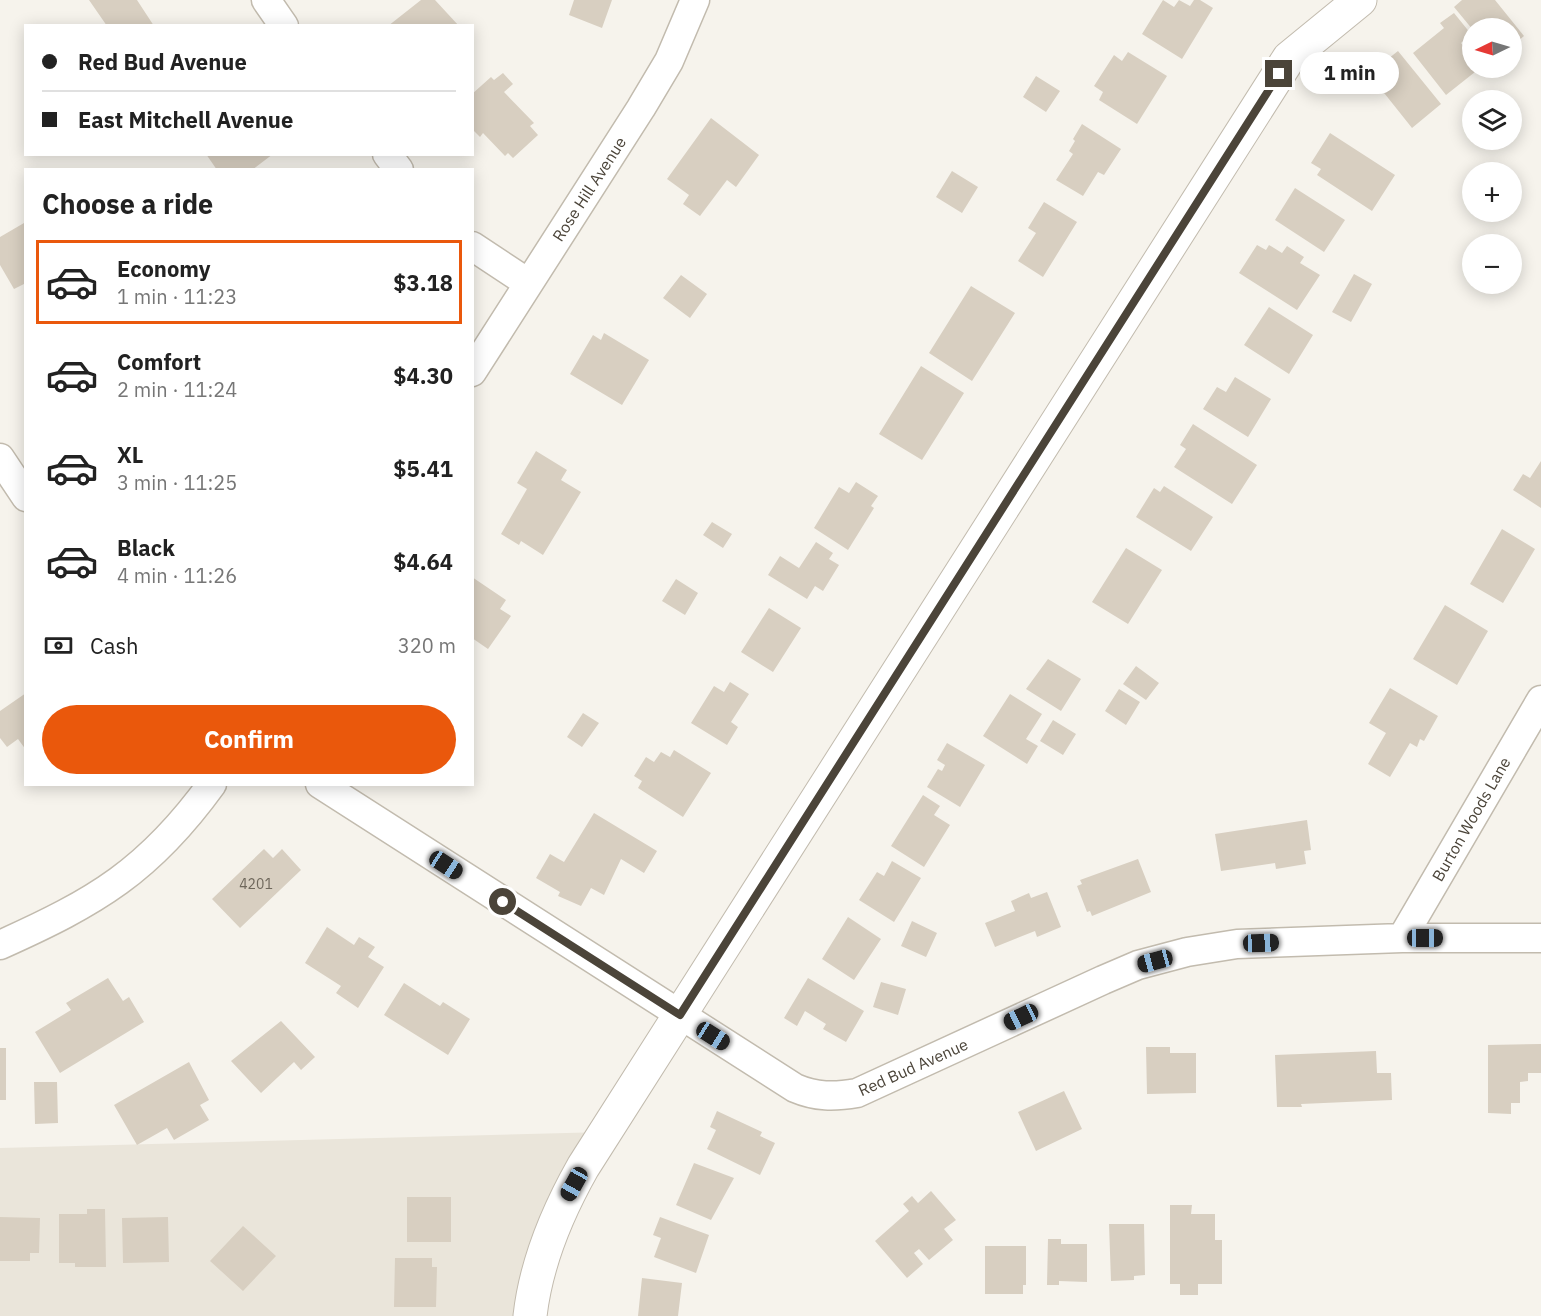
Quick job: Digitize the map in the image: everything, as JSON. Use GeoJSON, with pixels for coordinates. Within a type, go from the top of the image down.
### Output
{"type":"FeatureCollection","features":[{"type":"Feature","properties":{"kind":"street"},"geometry":{"type":"LineString","coordinates":[[266,0],[283,24]]}},
{"type":"Feature","properties":{"kind":"street","name":"Rose Hill Avenue"},"geometry":{"type":"LineString","coordinates":[[474,369],[669,61],[695,0]]}},
{"type":"Feature","properties":{"kind":"street"},"geometry":{"type":"LineString","coordinates":[[530,1316],[545,1249],[564,1201],[680,1015],[1290,58],[1360,0]]}},
{"type":"Feature","properties":{"kind":"street"},"geometry":{"type":"LineString","coordinates":[[474,247],[528,284]]}},
{"type":"Feature","properties":{"kind":"street"},"geometry":{"type":"LineString","coordinates":[[0,458],[24,494]]}},
{"type":"Feature","properties":{"kind":"street","name":"Burton Woods Lane"},"geometry":{"type":"LineString","coordinates":[[1402,938],[1541,700]]}},
{"type":"Feature","properties":{"kind":"street"},"geometry":{"type":"LineString","coordinates":[[0,945],[63,916],[113,887],[150,858],[186,820],[211,786]]}},
{"type":"Feature","properties":{"kind":"street","name":"Red Bud Avenue"},"geometry":{"type":"LineString","coordinates":[[323,786],[795,1088],[810,1094],[833,1097],[857,1093],[1138,965],[1187,952],[1238,944],[1402,938],[1541,938]]}},
{"type":"Feature","properties":{"kind":"shaded area"},"geometry":{"type":"Polygon","coordinates":[[[605,1132],[530,1316],[0,1316],[0,1148],[605,1132]]]}},
{"type":"Feature","properties":{"kind":"building"},"geometry":{"type":"Polygon","coordinates":[[[89,0],[137,0],[153,24],[106,24],[89,0]]]}},
{"type":"Feature","properties":{"kind":"building"},"geometry":{"type":"Polygon","coordinates":[[[421,0],[435,0],[457,24],[391,24],[421,0]]]}},
{"type":"Feature","properties":{"kind":"building"},"geometry":{"type":"Polygon","coordinates":[[[574,0],[612,0],[602,28],[569,15],[574,0]]]}},
{"type":"Feature","properties":{"kind":"building"},"geometry":{"type":"Polygon","coordinates":[[[1163,0],[1174,7],[1179,0],[1190,6],[1194,0],[1200,0],[1213,8],[1182,59],[1142,34],[1163,0]]]}},
{"type":"Feature","properties":{"kind":"building"},"geometry":{"type":"Polygon","coordinates":[[[1462,0],[1495,0],[1510,18],[1463,18],[1454,7],[1462,0]]]}},
{"type":"Feature","properties":{"kind":"building"},"geometry":{"type":"Polygon","coordinates":[[[1454,13],[1462,23],[1462,78],[1467,78],[1446,95],[1413,53],[1444,28],[1440,23],[1454,13]]]}},
{"type":"Feature","properties":{"kind":"building"},"geometry":{"type":"Polygon","coordinates":[[[1398,51],[1441,104],[1412,128],[1369,74],[1398,51]]]}},
{"type":"Feature","properties":{"kind":"building"},"geometry":{"type":"Polygon","coordinates":[[[1128,52],[1167,76],[1137,124],[1099,100],[1103,92],[1094,86],[1114,55],[1122,61],[1128,52]]]}},
{"type":"Feature","properties":{"kind":"building"},"geometry":{"type":"Polygon","coordinates":[[[503,73],[513,84],[504,92],[534,123],[530,126],[538,135],[513,158],[508,153],[505,156],[483,133],[480,137],[474,131],[474,92],[491,77],[494,80],[503,73]]]}},
{"type":"Feature","properties":{"kind":"building"},"geometry":{"type":"Polygon","coordinates":[[[1036,76],[1060,91],[1046,112],[1023,97],[1036,76]]]}},
{"type":"Feature","properties":{"kind":"building"},"geometry":{"type":"Polygon","coordinates":[[[711,118],[759,155],[736,187],[727,180],[700,216],[683,204],[689,195],[667,179],[711,118]]]}},
{"type":"Feature","properties":{"kind":"building"},"geometry":{"type":"Polygon","coordinates":[[[1082,124],[1121,149],[1104,175],[1098,172],[1083,196],[1056,180],[1073,154],[1069,151],[1082,124]]]}},
{"type":"Feature","properties":{"kind":"building"},"geometry":{"type":"Polygon","coordinates":[[[1330,133],[1395,175],[1372,211],[1317,175],[1321,169],[1311,163],[1330,133]]]}},
{"type":"Feature","properties":{"kind":"building"},"geometry":{"type":"Polygon","coordinates":[[[207,156],[270,156],[255,168],[216,168],[207,156]]]}},
{"type":"Feature","properties":{"kind":"building"},"geometry":{"type":"Polygon","coordinates":[[[952,171],[978,187],[962,213],[936,197],[952,171]]]}},
{"type":"Feature","properties":{"kind":"building"},"geometry":{"type":"Polygon","coordinates":[[[1295,188],[1345,220],[1324,252],[1275,220],[1295,188]]]}},
{"type":"Feature","properties":{"kind":"building"},"geometry":{"type":"Polygon","coordinates":[[[1044,202],[1077,222],[1043,277],[1018,261],[1036,233],[1028,228],[1044,202]]]}},
{"type":"Feature","properties":{"kind":"building"},"geometry":{"type":"Polygon","coordinates":[[[24,223],[24,284],[14,289],[0,265],[0,237],[24,223]]]}},
{"type":"Feature","properties":{"kind":"building"},"geometry":{"type":"Polygon","coordinates":[[[1257,245],[1266,250],[1269,245],[1282,253],[1287,246],[1304,257],[1300,263],[1320,275],[1297,310],[1239,273],[1257,245]]]}},
{"type":"Feature","properties":{"kind":"building"},"geometry":{"type":"Polygon","coordinates":[[[1354,274],[1372,284],[1351,322],[1332,312],[1354,274]]]}},
{"type":"Feature","properties":{"kind":"building"},"geometry":{"type":"Polygon","coordinates":[[[681,275],[707,294],[690,318],[663,298],[681,275]]]}},
{"type":"Feature","properties":{"kind":"building"},"geometry":{"type":"Polygon","coordinates":[[[971,286],[1015,313],[972,381],[929,353],[971,286]]]}},
{"type":"Feature","properties":{"kind":"building"},"geometry":{"type":"Polygon","coordinates":[[[1269,307],[1313,335],[1289,374],[1244,345],[1269,307]]]}},
{"type":"Feature","properties":{"kind":"building"},"geometry":{"type":"Polygon","coordinates":[[[604,333],[649,360],[622,405],[570,374],[593,335],[601,340],[604,333]]]}},
{"type":"Feature","properties":{"kind":"building"},"geometry":{"type":"Polygon","coordinates":[[[921,366],[964,393],[922,460],[879,434],[921,366]]]}},
{"type":"Feature","properties":{"kind":"building"},"geometry":{"type":"Polygon","coordinates":[[[1235,377],[1271,399],[1248,437],[1203,409],[1217,387],[1226,392],[1235,377]]]}},
{"type":"Feature","properties":{"kind":"building"},"geometry":{"type":"Polygon","coordinates":[[[1193,424],[1257,465],[1232,504],[1174,467],[1186,449],[1180,445],[1193,424]]]}},
{"type":"Feature","properties":{"kind":"building"},"geometry":{"type":"Polygon","coordinates":[[[536,451],[567,470],[561,480],[581,492],[543,555],[521,541],[519,545],[501,534],[527,489],[517,483],[536,451]]]}},
{"type":"Feature","properties":{"kind":"building"},"geometry":{"type":"Polygon","coordinates":[[[1541,461],[1541,508],[1513,490],[1523,474],[1530,478],[1541,461]]]}},
{"type":"Feature","properties":{"kind":"building"},"geometry":{"type":"Polygon","coordinates":[[[856,482],[878,496],[871,506],[874,508],[848,550],[814,528],[839,487],[849,493],[856,482]]]}},
{"type":"Feature","properties":{"kind":"building"},"geometry":{"type":"Polygon","coordinates":[[[1164,486],[1213,517],[1191,551],[1136,517],[1154,488],[1160,492],[1164,486]]]}},
{"type":"Feature","properties":{"kind":"building"},"geometry":{"type":"Polygon","coordinates":[[[712,522],[732,534],[723,548],[703,535],[712,522]]]}},
{"type":"Feature","properties":{"kind":"building"},"geometry":{"type":"Polygon","coordinates":[[[1502,529],[1535,549],[1503,603],[1470,584],[1502,529]]]}},
{"type":"Feature","properties":{"kind":"building"},"geometry":{"type":"Polygon","coordinates":[[[816,542],[833,553],[829,559],[839,565],[823,591],[815,586],[807,599],[768,575],[780,556],[799,568],[816,542]]]}},
{"type":"Feature","properties":{"kind":"building"},"geometry":{"type":"Polygon","coordinates":[[[1126,548],[1162,570],[1128,624],[1092,602],[1126,548]]]}},
{"type":"Feature","properties":{"kind":"building"},"geometry":{"type":"Polygon","coordinates":[[[474,578],[506,600],[500,609],[511,616],[488,649],[474,639],[474,578]]]}},
{"type":"Feature","properties":{"kind":"building"},"geometry":{"type":"Polygon","coordinates":[[[676,579],[698,593],[685,615],[662,601],[676,579]]]}},
{"type":"Feature","properties":{"kind":"building"},"geometry":{"type":"Polygon","coordinates":[[[1445,605],[1488,631],[1457,685],[1413,659],[1445,605]]]}},
{"type":"Feature","properties":{"kind":"building"},"geometry":{"type":"Polygon","coordinates":[[[769,608],[801,628],[773,672],[741,652],[769,608]]]}},
{"type":"Feature","properties":{"kind":"building"},"geometry":{"type":"Polygon","coordinates":[[[1048,659],[1081,679],[1061,711],[1026,689],[1048,659]]]}},
{"type":"Feature","properties":{"kind":"building"},"geometry":{"type":"Polygon","coordinates":[[[1136,666],[1159,683],[1146,700],[1123,684],[1136,666]]]}},
{"type":"Feature","properties":{"kind":"building"},"geometry":{"type":"Polygon","coordinates":[[[730,682],[749,694],[731,722],[738,727],[727,745],[691,723],[714,686],[724,692],[730,682]]]}},
{"type":"Feature","properties":{"kind":"building"},"geometry":{"type":"Polygon","coordinates":[[[1390,688],[1438,716],[1424,741],[1420,739],[1417,747],[1410,743],[1390,777],[1368,764],[1386,733],[1369,723],[1390,688]]]}},
{"type":"Feature","properties":{"kind":"building"},"geometry":{"type":"Polygon","coordinates":[[[1119,689],[1140,702],[1126,725],[1105,711],[1119,689]]]}},
{"type":"Feature","properties":{"kind":"building"},"geometry":{"type":"Polygon","coordinates":[[[24,694],[24,747],[18,739],[7,747],[0,738],[0,711],[24,694]]]}},
{"type":"Feature","properties":{"kind":"building"},"geometry":{"type":"Polygon","coordinates":[[[1010,694],[1042,714],[1026,739],[1038,746],[1027,764],[983,736],[1010,694]]]}},
{"type":"Feature","properties":{"kind":"building"},"geometry":{"type":"Polygon","coordinates":[[[583,713],[599,723],[582,747],[567,737],[583,713]]]}},
{"type":"Feature","properties":{"kind":"building"},"geometry":{"type":"Polygon","coordinates":[[[1053,720],[1076,734],[1063,755],[1040,741],[1053,720]]]}},
{"type":"Feature","properties":{"kind":"building"},"geometry":{"type":"Polygon","coordinates":[[[947,743],[985,765],[960,807],[927,787],[938,769],[942,771],[945,765],[937,760],[947,743]]]}},
{"type":"Feature","properties":{"kind":"building"},"geometry":{"type":"Polygon","coordinates":[[[674,750],[711,773],[683,817],[638,788],[642,781],[634,776],[646,757],[654,762],[661,752],[670,757],[674,750]]]}},
{"type":"Feature","properties":{"kind":"building"},"geometry":{"type":"Polygon","coordinates":[[[923,795],[940,806],[934,815],[950,825],[924,867],[891,846],[923,795]]]}},
{"type":"Feature","properties":{"kind":"building"},"geometry":{"type":"Polygon","coordinates":[[[594,813],[657,851],[644,873],[621,859],[604,895],[591,888],[581,906],[558,896],[560,892],[536,878],[550,854],[564,862],[594,813]]]}},
{"type":"Feature","properties":{"kind":"building"},"geometry":{"type":"Polygon","coordinates":[[[1307,820],[1311,850],[1304,851],[1306,864],[1276,869],[1275,863],[1221,871],[1215,834],[1307,820]]]}},
{"type":"Feature","properties":{"kind":"building"},"geometry":{"type":"Polygon","coordinates":[[[264,849],[273,858],[282,849],[301,870],[240,928],[212,899],[264,849]]]}},
{"type":"Feature","properties":{"kind":"building"},"geometry":{"type":"Polygon","coordinates":[[[1138,859],[1151,892],[1092,916],[1090,911],[1087,912],[1077,886],[1082,884],[1080,880],[1138,859]]]}},
{"type":"Feature","properties":{"kind":"building"},"geometry":{"type":"Polygon","coordinates":[[[892,861],[921,878],[894,922],[859,900],[877,872],[884,876],[892,861]]]}},
{"type":"Feature","properties":{"kind":"building"},"geometry":{"type":"Polygon","coordinates":[[[1047,892],[1061,927],[1037,937],[1035,931],[995,947],[985,923],[1015,911],[1011,901],[1029,893],[1031,898],[1047,892]]]}},
{"type":"Feature","properties":{"kind":"building"},"geometry":{"type":"Polygon","coordinates":[[[848,917],[881,939],[854,980],[822,959],[848,917]]]}},
{"type":"Feature","properties":{"kind":"building"},"geometry":{"type":"Polygon","coordinates":[[[912,921],[937,933],[926,957],[901,946],[912,921]]]}},
{"type":"Feature","properties":{"kind":"building"},"geometry":{"type":"Polygon","coordinates":[[[327,927],[354,945],[359,937],[375,947],[368,957],[384,967],[358,1008],[336,993],[341,986],[305,963],[327,927]]]}},
{"type":"Feature","properties":{"kind":"building"},"geometry":{"type":"Polygon","coordinates":[[[108,978],[123,1001],[129,997],[144,1022],[60,1073],[35,1032],[71,1010],[66,1003],[108,978]]]}},
{"type":"Feature","properties":{"kind":"building"},"geometry":{"type":"Polygon","coordinates":[[[808,978],[864,1011],[846,1042],[823,1029],[826,1024],[805,1011],[797,1026],[784,1018],[808,978]]]}},
{"type":"Feature","properties":{"kind":"building"},"geometry":{"type":"Polygon","coordinates":[[[881,982],[906,989],[898,1015],[873,1007],[881,982]]]}},
{"type":"Feature","properties":{"kind":"building"},"geometry":{"type":"Polygon","coordinates":[[[404,983],[440,1006],[443,1002],[470,1019],[448,1055],[384,1015],[404,983]]]}},
{"type":"Feature","properties":{"kind":"building"},"geometry":{"type":"Polygon","coordinates":[[[281,1021],[315,1057],[301,1070],[294,1062],[261,1093],[231,1061],[281,1021]]]}},
{"type":"Feature","properties":{"kind":"building"},"geometry":{"type":"Polygon","coordinates":[[[1541,1044],[1541,1073],[1528,1073],[1528,1081],[1520,1082],[1520,1103],[1511,1103],[1511,1114],[1488,1113],[1488,1045],[1541,1044]]]}},
{"type":"Feature","properties":{"kind":"building"},"geometry":{"type":"Polygon","coordinates":[[[1146,1047],[1170,1047],[1170,1053],[1196,1053],[1196,1093],[1147,1094],[1146,1047]]]}},
{"type":"Feature","properties":{"kind":"building"},"geometry":{"type":"Polygon","coordinates":[[[0,1048],[6,1048],[6,1100],[0,1100],[0,1048]]]}},
{"type":"Feature","properties":{"kind":"building"},"geometry":{"type":"Polygon","coordinates":[[[1376,1051],[1377,1073],[1391,1073],[1392,1100],[1277,1107],[1275,1055],[1376,1051]]]}},
{"type":"Feature","properties":{"kind":"building"},"geometry":{"type":"Polygon","coordinates":[[[189,1062],[209,1100],[200,1105],[209,1120],[174,1140],[167,1128],[137,1145],[114,1105],[189,1062]]]}},
{"type":"Feature","properties":{"kind":"building"},"geometry":{"type":"Polygon","coordinates":[[[34,1082],[57,1082],[58,1123],[35,1124],[34,1082]]]}},
{"type":"Feature","properties":{"kind":"building"},"geometry":{"type":"Polygon","coordinates":[[[1064,1091],[1082,1129],[1036,1151],[1018,1112],[1064,1091]]]}},
{"type":"Feature","properties":{"kind":"building"},"geometry":{"type":"Polygon","coordinates":[[[717,1111],[762,1132],[760,1136],[775,1143],[760,1175],[707,1149],[716,1130],[710,1127],[717,1111]]]}},
{"type":"Feature","properties":{"kind":"building"},"geometry":{"type":"Polygon","coordinates":[[[694,1163],[734,1178],[711,1220],[676,1205],[694,1163]]]}},
{"type":"Feature","properties":{"kind":"building"},"geometry":{"type":"Polygon","coordinates":[[[931,1191],[956,1220],[944,1229],[953,1240],[929,1260],[919,1249],[914,1253],[923,1264],[907,1278],[875,1241],[909,1211],[903,1204],[912,1196],[918,1203],[931,1191]]]}},
{"type":"Feature","properties":{"kind":"building"},"geometry":{"type":"Polygon","coordinates":[[[407,1197],[451,1197],[451,1242],[407,1242],[407,1197]]]}},
{"type":"Feature","properties":{"kind":"building"},"geometry":{"type":"Polygon","coordinates":[[[1170,1205],[1192,1205],[1191,1214],[1215,1214],[1215,1240],[1222,1240],[1222,1284],[1198,1284],[1198,1295],[1180,1295],[1180,1284],[1170,1284],[1170,1205]]]}},
{"type":"Feature","properties":{"kind":"building"},"geometry":{"type":"Polygon","coordinates":[[[87,1209],[105,1209],[106,1267],[75,1267],[75,1263],[59,1263],[59,1214],[87,1214],[87,1209]]]}},
{"type":"Feature","properties":{"kind":"building"},"geometry":{"type":"Polygon","coordinates":[[[0,1217],[40,1218],[39,1253],[30,1253],[30,1261],[0,1261],[0,1217]]]}},
{"type":"Feature","properties":{"kind":"building"},"geometry":{"type":"Polygon","coordinates":[[[168,1217],[169,1262],[123,1263],[122,1218],[168,1217]]]}},
{"type":"Feature","properties":{"kind":"building"},"geometry":{"type":"Polygon","coordinates":[[[660,1217],[709,1235],[696,1273],[654,1257],[661,1238],[653,1235],[660,1217]]]}},
{"type":"Feature","properties":{"kind":"building"},"geometry":{"type":"Polygon","coordinates":[[[1109,1224],[1144,1224],[1145,1275],[1134,1276],[1134,1280],[1111,1281],[1109,1224]]]}},
{"type":"Feature","properties":{"kind":"building"},"geometry":{"type":"Polygon","coordinates":[[[243,1226],[276,1256],[243,1291],[210,1261],[243,1226]]]}},
{"type":"Feature","properties":{"kind":"building"},"geometry":{"type":"Polygon","coordinates":[[[1048,1239],[1061,1239],[1061,1244],[1087,1244],[1087,1282],[1059,1281],[1059,1285],[1047,1285],[1048,1239]]]}},
{"type":"Feature","properties":{"kind":"building"},"geometry":{"type":"Polygon","coordinates":[[[985,1246],[1026,1246],[1026,1285],[1023,1285],[1023,1294],[985,1294],[985,1246]]]}},
{"type":"Feature","properties":{"kind":"building"},"geometry":{"type":"Polygon","coordinates":[[[395,1258],[432,1258],[432,1267],[437,1267],[436,1307],[394,1307],[395,1258]]]}},
{"type":"Feature","properties":{"kind":"building"},"geometry":{"type":"Polygon","coordinates":[[[642,1278],[682,1283],[678,1316],[638,1316],[642,1278]]]}},
{"type":"Feature","properties":{"kind":"route"},"geometry":{"type":"LineString","coordinates":[[503,902],[680,1015],[1279,74]]}}]}
